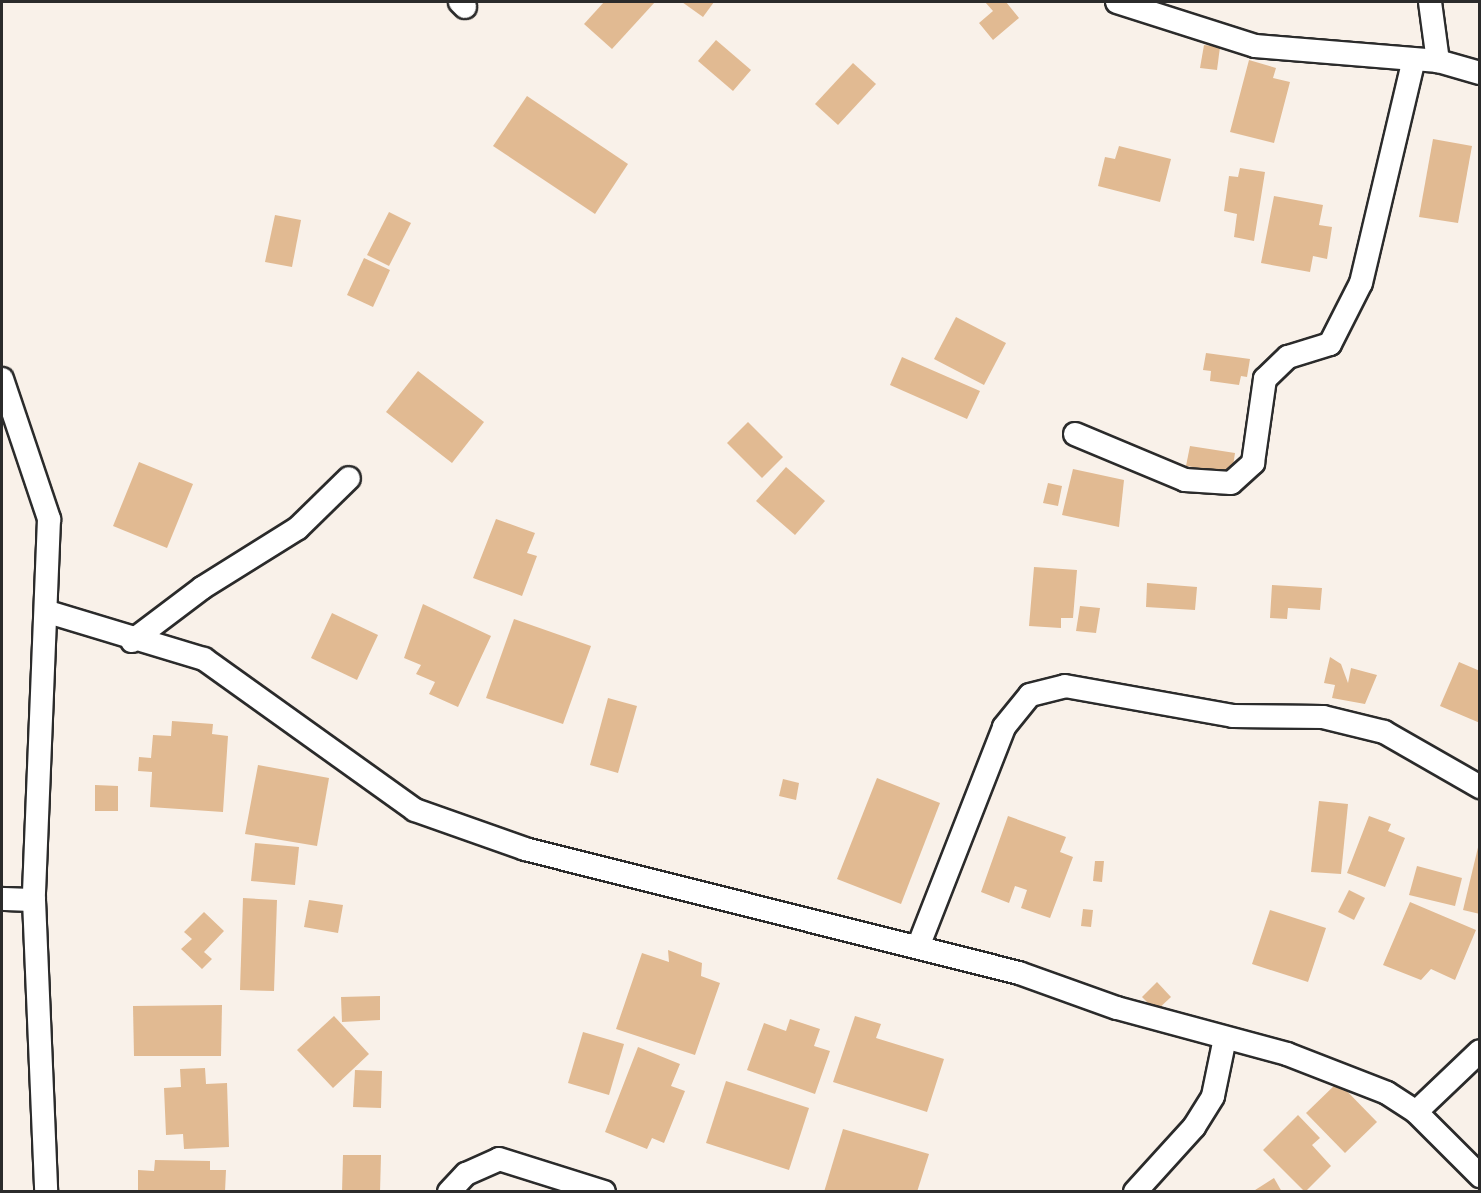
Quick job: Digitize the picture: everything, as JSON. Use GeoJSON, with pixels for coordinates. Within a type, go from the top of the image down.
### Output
{"type":"FeatureCollection","features":[{"type":"Feature","properties":{"kind":"street"},"geometry":{"type":"LineString","coordinates":[[1117,2],[1255,46],[1413,63],[1438,61],[1479,74]]}},
{"type":"Feature","properties":{"kind":"street"},"geometry":{"type":"LineString","coordinates":[[1430,2],[1438,61]]}},
{"type":"Feature","properties":{"kind":"street"},"geometry":{"type":"LineString","coordinates":[[1075,434],[1185,480],[1231,483],[1253,463],[1265,379],[1288,357],[1330,344],[1360,283],[1413,63]]}},
{"type":"Feature","properties":{"kind":"street"},"geometry":{"type":"LineString","coordinates":[[2,379],[49,519],[48,612],[34,900],[46,1191]]}},
{"type":"Feature","properties":{"kind":"street"},"geometry":{"type":"LineString","coordinates":[[132,641],[202,588],[298,528],[349,478]]}},
{"type":"Feature","properties":{"kind":"street"},"geometry":{"type":"LineString","coordinates":[[48,612],[132,641],[204,659],[415,810],[635,879],[918,947],[1225,1038],[1287,1054],[1387,1093],[1416,1112],[1479,1176]]}},
{"type":"Feature","properties":{"kind":"street"},"geometry":{"type":"LineString","coordinates":[[918,947],[1004,727],[1030,695],[1065,686],[1233,716],[1323,717],[1384,732],[1479,787]]}},
{"type":"Feature","properties":{"kind":"street"},"geometry":{"type":"LineString","coordinates":[[2,899],[34,900]]}},
{"type":"Feature","properties":{"kind":"street"},"geometry":{"type":"LineString","coordinates":[[1135,1191],[1194,1127],[1213,1096],[1225,1038]]}},
{"type":"Feature","properties":{"kind":"street"},"geometry":{"type":"LineString","coordinates":[[1416,1112],[1479,1051]]}},
{"type":"Feature","properties":{"kind":"street"},"geometry":{"type":"LineString","coordinates":[[449,1191],[466,1174],[499,1160],[604,1191]]}},
{"type":"Feature","properties":{"kind":"building"},"geometry":{"type":"Polygon","coordinates":[[[604,2],[655,2],[612,49],[584,24],[604,2]]]}},
{"type":"Feature","properties":{"kind":"building"},"geometry":{"type":"Polygon","coordinates":[[[682,2],[714,2],[703,17],[682,2]]]}},
{"type":"Feature","properties":{"kind":"building"},"geometry":{"type":"Polygon","coordinates":[[[985,2],[1006,2],[1019,18],[993,40],[979,23],[993,11],[985,2]]]}},
{"type":"Feature","properties":{"kind":"building"},"geometry":{"type":"Polygon","coordinates":[[[716,40],[751,70],[733,91],[698,61],[716,40]]]}},
{"type":"Feature","properties":{"kind":"building"},"geometry":{"type":"Polygon","coordinates":[[[1204,45],[1220,47],[1217,70],[1200,68],[1204,45]]]}},
{"type":"Feature","properties":{"kind":"building"},"geometry":{"type":"Polygon","coordinates":[[[1249,60],[1276,68],[1273,78],[1290,82],[1274,143],[1230,132],[1249,60]]]}},
{"type":"Feature","properties":{"kind":"building"},"geometry":{"type":"Polygon","coordinates":[[[853,63],[876,84],[838,125],[815,104],[853,63]]]}},
{"type":"Feature","properties":{"kind":"building"},"geometry":{"type":"Polygon","coordinates":[[[527,96],[628,164],[595,214],[493,146],[527,96]]]}},
{"type":"Feature","properties":{"kind":"building"},"geometry":{"type":"Polygon","coordinates":[[[1433,139],[1472,146],[1458,223],[1419,217],[1433,139]]]}},
{"type":"Feature","properties":{"kind":"building"},"geometry":{"type":"Polygon","coordinates":[[[1119,146],[1171,159],[1160,202],[1098,186],[1105,157],[1115,159],[1119,146]]]}},
{"type":"Feature","properties":{"kind":"building"},"geometry":{"type":"Polygon","coordinates":[[[1240,168],[1265,172],[1254,241],[1234,237],[1237,214],[1224,211],[1229,176],[1238,177],[1240,168]]]}},
{"type":"Feature","properties":{"kind":"building"},"geometry":{"type":"Polygon","coordinates":[[[1274,196],[1323,205],[1319,225],[1332,227],[1327,259],[1313,256],[1310,272],[1261,263],[1274,196]]]}},
{"type":"Feature","properties":{"kind":"building"},"geometry":{"type":"Polygon","coordinates":[[[389,212],[411,223],[389,266],[367,255],[389,212]]]}},
{"type":"Feature","properties":{"kind":"building"},"geometry":{"type":"Polygon","coordinates":[[[275,215],[301,220],[292,267],[265,262],[275,215]]]}},
{"type":"Feature","properties":{"kind":"building"},"geometry":{"type":"Polygon","coordinates":[[[364,258],[390,270],[373,307],[347,295],[364,258]]]}},
{"type":"Feature","properties":{"kind":"building"},"geometry":{"type":"Polygon","coordinates":[[[956,317],[1006,343],[984,385],[934,359],[956,317]]]}},
{"type":"Feature","properties":{"kind":"building"},"geometry":{"type":"Polygon","coordinates":[[[1206,353],[1250,359],[1247,377],[1241,376],[1239,385],[1210,381],[1211,371],[1203,370],[1206,353]]]}},
{"type":"Feature","properties":{"kind":"building"},"geometry":{"type":"Polygon","coordinates":[[[902,357],[980,391],[967,419],[890,385],[902,357]]]}},
{"type":"Feature","properties":{"kind":"building"},"geometry":{"type":"Polygon","coordinates":[[[418,371],[484,422],[452,463],[386,412],[418,371]]]}},
{"type":"Feature","properties":{"kind":"building"},"geometry":{"type":"Polygon","coordinates":[[[748,422],[783,457],[762,478],[727,443],[748,422]]]}},
{"type":"Feature","properties":{"kind":"building"},"geometry":{"type":"Polygon","coordinates":[[[1190,446],[1235,453],[1232,473],[1186,466],[1190,446]]]}},
{"type":"Feature","properties":{"kind":"building"},"geometry":{"type":"Polygon","coordinates":[[[139,462],[193,484],[167,548],[113,526],[139,462]]]}},
{"type":"Feature","properties":{"kind":"building"},"geometry":{"type":"Polygon","coordinates":[[[786,467],[825,501],[795,535],[756,501],[786,467]]]}},
{"type":"Feature","properties":{"kind":"building"},"geometry":{"type":"Polygon","coordinates":[[[1073,469],[1124,480],[1119,527],[1062,515],[1073,469]]]}},
{"type":"Feature","properties":{"kind":"building"},"geometry":{"type":"Polygon","coordinates":[[[1048,483],[1062,486],[1058,506],[1043,503],[1048,483]]]}},
{"type":"Feature","properties":{"kind":"building"},"geometry":{"type":"Polygon","coordinates":[[[496,519],[535,533],[527,553],[537,556],[522,596],[473,578],[496,519]]]}},
{"type":"Feature","properties":{"kind":"building"},"geometry":{"type":"Polygon","coordinates":[[[1034,567],[1077,570],[1073,618],[1061,618],[1061,628],[1029,626],[1034,567]]]}},
{"type":"Feature","properties":{"kind":"building"},"geometry":{"type":"Polygon","coordinates":[[[1147,583],[1197,587],[1195,610],[1146,607],[1147,583]]]}},
{"type":"Feature","properties":{"kind":"building"},"geometry":{"type":"Polygon","coordinates":[[[1272,585],[1322,588],[1320,610],[1288,608],[1287,619],[1270,618],[1272,585]]]}},
{"type":"Feature","properties":{"kind":"building"},"geometry":{"type":"Polygon","coordinates":[[[423,604],[491,636],[458,707],[429,694],[435,682],[416,674],[421,665],[404,658],[423,604]]]}},
{"type":"Feature","properties":{"kind":"building"},"geometry":{"type":"Polygon","coordinates":[[[1080,606],[1100,608],[1096,633],[1076,631],[1080,606]]]}},
{"type":"Feature","properties":{"kind":"building"},"geometry":{"type":"Polygon","coordinates":[[[332,613],[378,635],[357,680],[311,658],[332,613]]]}},
{"type":"Feature","properties":{"kind":"building"},"geometry":{"type":"Polygon","coordinates":[[[514,619],[591,646],[563,724],[486,698],[514,619]]]}},
{"type":"Feature","properties":{"kind":"building"},"geometry":{"type":"Polygon","coordinates":[[[1330,657],[1341,664],[1348,683],[1351,668],[1377,675],[1365,704],[1332,698],[1335,685],[1324,683],[1330,657]]]}},
{"type":"Feature","properties":{"kind":"building"},"geometry":{"type":"Polygon","coordinates":[[[1459,662],[1480,671],[1480,723],[1440,706],[1459,662]]]}},
{"type":"Feature","properties":{"kind":"building"},"geometry":{"type":"Polygon","coordinates":[[[608,698],[637,706],[618,773],[590,765],[608,698]]]}},
{"type":"Feature","properties":{"kind":"building"},"geometry":{"type":"Polygon","coordinates":[[[172,721],[213,724],[212,734],[228,736],[223,812],[150,807],[152,772],[138,771],[139,757],[151,758],[153,735],[171,736],[172,721]]]}},
{"type":"Feature","properties":{"kind":"building"},"geometry":{"type":"Polygon","coordinates":[[[258,765],[329,778],[317,846],[245,834],[258,765]]]}},
{"type":"Feature","properties":{"kind":"building"},"geometry":{"type":"Polygon","coordinates":[[[877,778],[940,803],[901,904],[837,879],[877,778]]]}},
{"type":"Feature","properties":{"kind":"building"},"geometry":{"type":"Polygon","coordinates":[[[783,779],[799,783],[796,800],[779,796],[783,779]]]}},
{"type":"Feature","properties":{"kind":"building"},"geometry":{"type":"Polygon","coordinates":[[[95,785],[118,786],[118,811],[95,811],[95,785]]]}},
{"type":"Feature","properties":{"kind":"building"},"geometry":{"type":"Polygon","coordinates":[[[1319,801],[1348,804],[1341,874],[1311,872],[1319,801]]]}},
{"type":"Feature","properties":{"kind":"building"},"geometry":{"type":"Polygon","coordinates":[[[1008,816],[1066,837],[1060,852],[1073,857],[1050,918],[1021,908],[1027,890],[1015,886],[1009,903],[981,892],[1008,816]]]}},
{"type":"Feature","properties":{"kind":"building"},"geometry":{"type":"Polygon","coordinates":[[[1369,816],[1391,824],[1388,831],[1405,838],[1385,887],[1347,873],[1369,816]]]}},
{"type":"Feature","properties":{"kind":"building"},"geometry":{"type":"Polygon","coordinates":[[[1480,839],[1480,914],[1463,910],[1480,839]]]}},
{"type":"Feature","properties":{"kind":"building"},"geometry":{"type":"Polygon","coordinates":[[[255,843],[299,847],[295,885],[251,881],[255,843]]]}},
{"type":"Feature","properties":{"kind":"building"},"geometry":{"type":"Polygon","coordinates":[[[1095,861],[1104,861],[1102,882],[1093,881],[1095,861]]]}},
{"type":"Feature","properties":{"kind":"building"},"geometry":{"type":"Polygon","coordinates":[[[1417,866],[1462,878],[1455,906],[1409,895],[1417,866]]]}},
{"type":"Feature","properties":{"kind":"building"},"geometry":{"type":"Polygon","coordinates":[[[1349,890],[1365,898],[1354,920],[1338,912],[1349,890]]]}},
{"type":"Feature","properties":{"kind":"building"},"geometry":{"type":"Polygon","coordinates":[[[243,898],[277,900],[274,991],[240,990],[243,898]]]}},
{"type":"Feature","properties":{"kind":"building"},"geometry":{"type":"Polygon","coordinates":[[[309,900],[343,905],[338,933],[304,927],[309,900]]]}},
{"type":"Feature","properties":{"kind":"building"},"geometry":{"type":"Polygon","coordinates":[[[1410,902],[1476,930],[1455,980],[1431,969],[1421,980],[1383,965],[1410,902]]]}},
{"type":"Feature","properties":{"kind":"building"},"geometry":{"type":"Polygon","coordinates":[[[1083,909],[1093,910],[1091,927],[1081,926],[1083,909]]]}},
{"type":"Feature","properties":{"kind":"building"},"geometry":{"type":"Polygon","coordinates":[[[1270,910],[1326,928],[1308,982],[1252,964],[1270,910]]]}},
{"type":"Feature","properties":{"kind":"building"},"geometry":{"type":"Polygon","coordinates":[[[204,912],[224,931],[204,952],[212,959],[202,969],[181,949],[192,939],[184,932],[204,912]]]}},
{"type":"Feature","properties":{"kind":"building"},"geometry":{"type":"Polygon","coordinates":[[[668,950],[702,963],[701,976],[720,983],[695,1055],[616,1029],[642,953],[669,962],[668,950]]]}},
{"type":"Feature","properties":{"kind":"building"},"geometry":{"type":"Polygon","coordinates":[[[1157,982],[1171,997],[1156,1011],[1142,997],[1157,982]]]}},
{"type":"Feature","properties":{"kind":"building"},"geometry":{"type":"Polygon","coordinates":[[[380,996],[380,1020],[342,1022],[341,997],[380,996]]]}},
{"type":"Feature","properties":{"kind":"building"},"geometry":{"type":"Polygon","coordinates":[[[222,1005],[221,1056],[134,1056],[133,1006],[222,1005]]]}},
{"type":"Feature","properties":{"kind":"building"},"geometry":{"type":"Polygon","coordinates":[[[334,1016],[369,1054],[333,1088],[297,1050],[334,1016]]]}},
{"type":"Feature","properties":{"kind":"building"},"geometry":{"type":"Polygon","coordinates":[[[855,1016],[881,1024],[876,1038],[944,1059],[927,1112],[833,1082],[855,1016]]]}},
{"type":"Feature","properties":{"kind":"building"},"geometry":{"type":"Polygon","coordinates":[[[790,1019],[820,1029],[814,1046],[830,1051],[815,1094],[747,1070],[764,1023],[786,1031],[790,1019]]]}},
{"type":"Feature","properties":{"kind":"building"},"geometry":{"type":"Polygon","coordinates":[[[583,1032],[624,1044],[609,1095],[568,1083],[583,1032]]]}},
{"type":"Feature","properties":{"kind":"building"},"geometry":{"type":"Polygon","coordinates":[[[638,1047],[680,1064],[671,1086],[685,1091],[664,1143],[652,1138],[647,1149],[605,1132],[638,1047]]]}},
{"type":"Feature","properties":{"kind":"building"},"geometry":{"type":"Polygon","coordinates":[[[205,1068],[206,1084],[227,1083],[229,1147],[184,1149],[183,1134],[166,1135],[164,1088],[181,1087],[180,1069],[205,1068]]]}},
{"type":"Feature","properties":{"kind":"building"},"geometry":{"type":"Polygon","coordinates":[[[355,1070],[382,1071],[381,1108],[353,1107],[355,1070]]]}},
{"type":"Feature","properties":{"kind":"building"},"geometry":{"type":"Polygon","coordinates":[[[726,1081],[809,1108],[789,1170],[706,1143],[726,1081]]]}},
{"type":"Feature","properties":{"kind":"building"},"geometry":{"type":"Polygon","coordinates":[[[1338,1082],[1377,1122],[1345,1153],[1306,1113],[1338,1082]]]}},
{"type":"Feature","properties":{"kind":"building"},"geometry":{"type":"Polygon","coordinates":[[[1298,1115],[1320,1138],[1312,1145],[1331,1166],[1305,1192],[1263,1150],[1298,1115]]]}},
{"type":"Feature","properties":{"kind":"building"},"geometry":{"type":"Polygon","coordinates":[[[843,1129],[929,1154],[917,1192],[824,1192],[843,1129]]]}},
{"type":"Feature","properties":{"kind":"building"},"geometry":{"type":"Polygon","coordinates":[[[343,1155],[381,1155],[380,1192],[342,1192],[343,1155]]]}},
{"type":"Feature","properties":{"kind":"building"},"geometry":{"type":"Polygon","coordinates":[[[155,1160],[210,1161],[210,1170],[226,1170],[225,1192],[138,1192],[138,1170],[154,1171],[155,1160]]]}},
{"type":"Feature","properties":{"kind":"building"},"geometry":{"type":"Polygon","coordinates":[[[1274,1178],[1282,1192],[1252,1192],[1274,1178]]]}}]}
